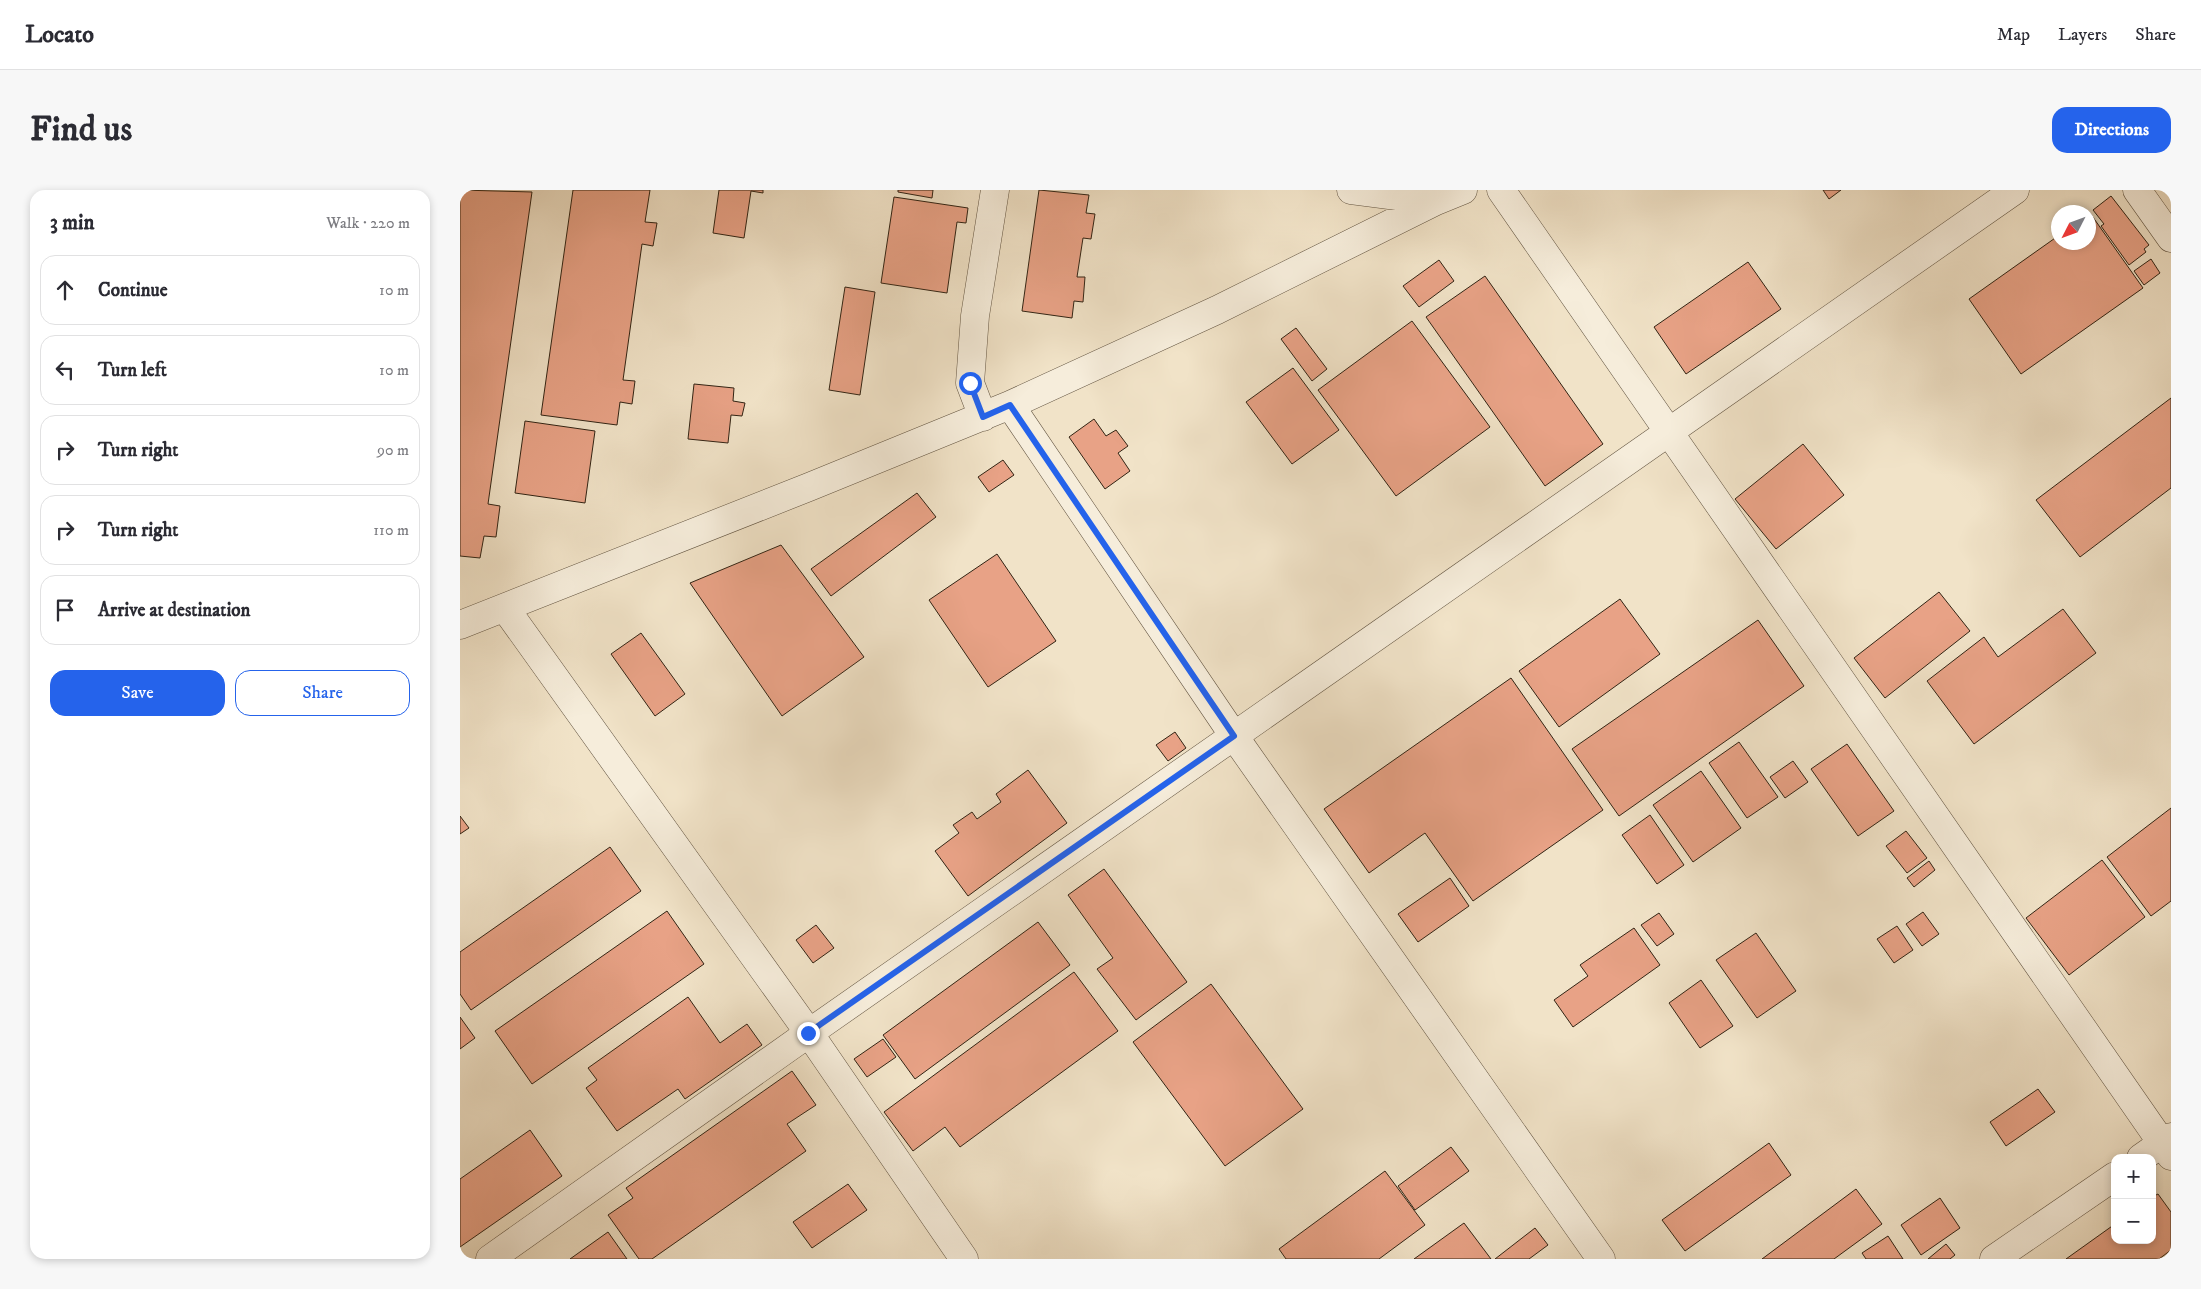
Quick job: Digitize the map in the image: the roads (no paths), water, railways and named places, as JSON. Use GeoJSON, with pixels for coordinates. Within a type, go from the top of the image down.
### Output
{"type":"FeatureCollection","features":[{"type":"Feature","properties":{"kind":"street"},"geometry":{"type":"LineString","coordinates":[[983,417],[970,383],[976,316],[995,190]]}},
{"type":"Feature","properties":{"kind":"street"},"geometry":{"type":"LineString","coordinates":[[1351,190],[1436,201]]}},
{"type":"Feature","properties":{"kind":"street"},"geometry":{"type":"LineString","coordinates":[[460,625],[983,417],[1217,310],[1436,201],[1463,190]]}},
{"type":"Feature","properties":{"kind":"street"},"geometry":{"type":"LineString","coordinates":[[1501,190],[1670,431],[2161,1148]]}},
{"type":"Feature","properties":{"kind":"street"},"geometry":{"type":"LineString","coordinates":[[490,1259],[808,1033],[2015,190]]}},
{"type":"Feature","properties":{"kind":"street"},"geometry":{"type":"LineString","coordinates":[[2137,190],[2171,238]]}},
{"type":"Feature","properties":{"kind":"street"},"geometry":{"type":"LineString","coordinates":[[1010,405],[1234,736],[1601,1259]]}},
{"type":"Feature","properties":{"kind":"street"},"geometry":{"type":"LineString","coordinates":[[505,608],[808,1033],[964,1259]]}},
{"type":"Feature","properties":{"kind":"street"},"geometry":{"type":"LineString","coordinates":[[1994,1259],[2111,1179]]}}]}
